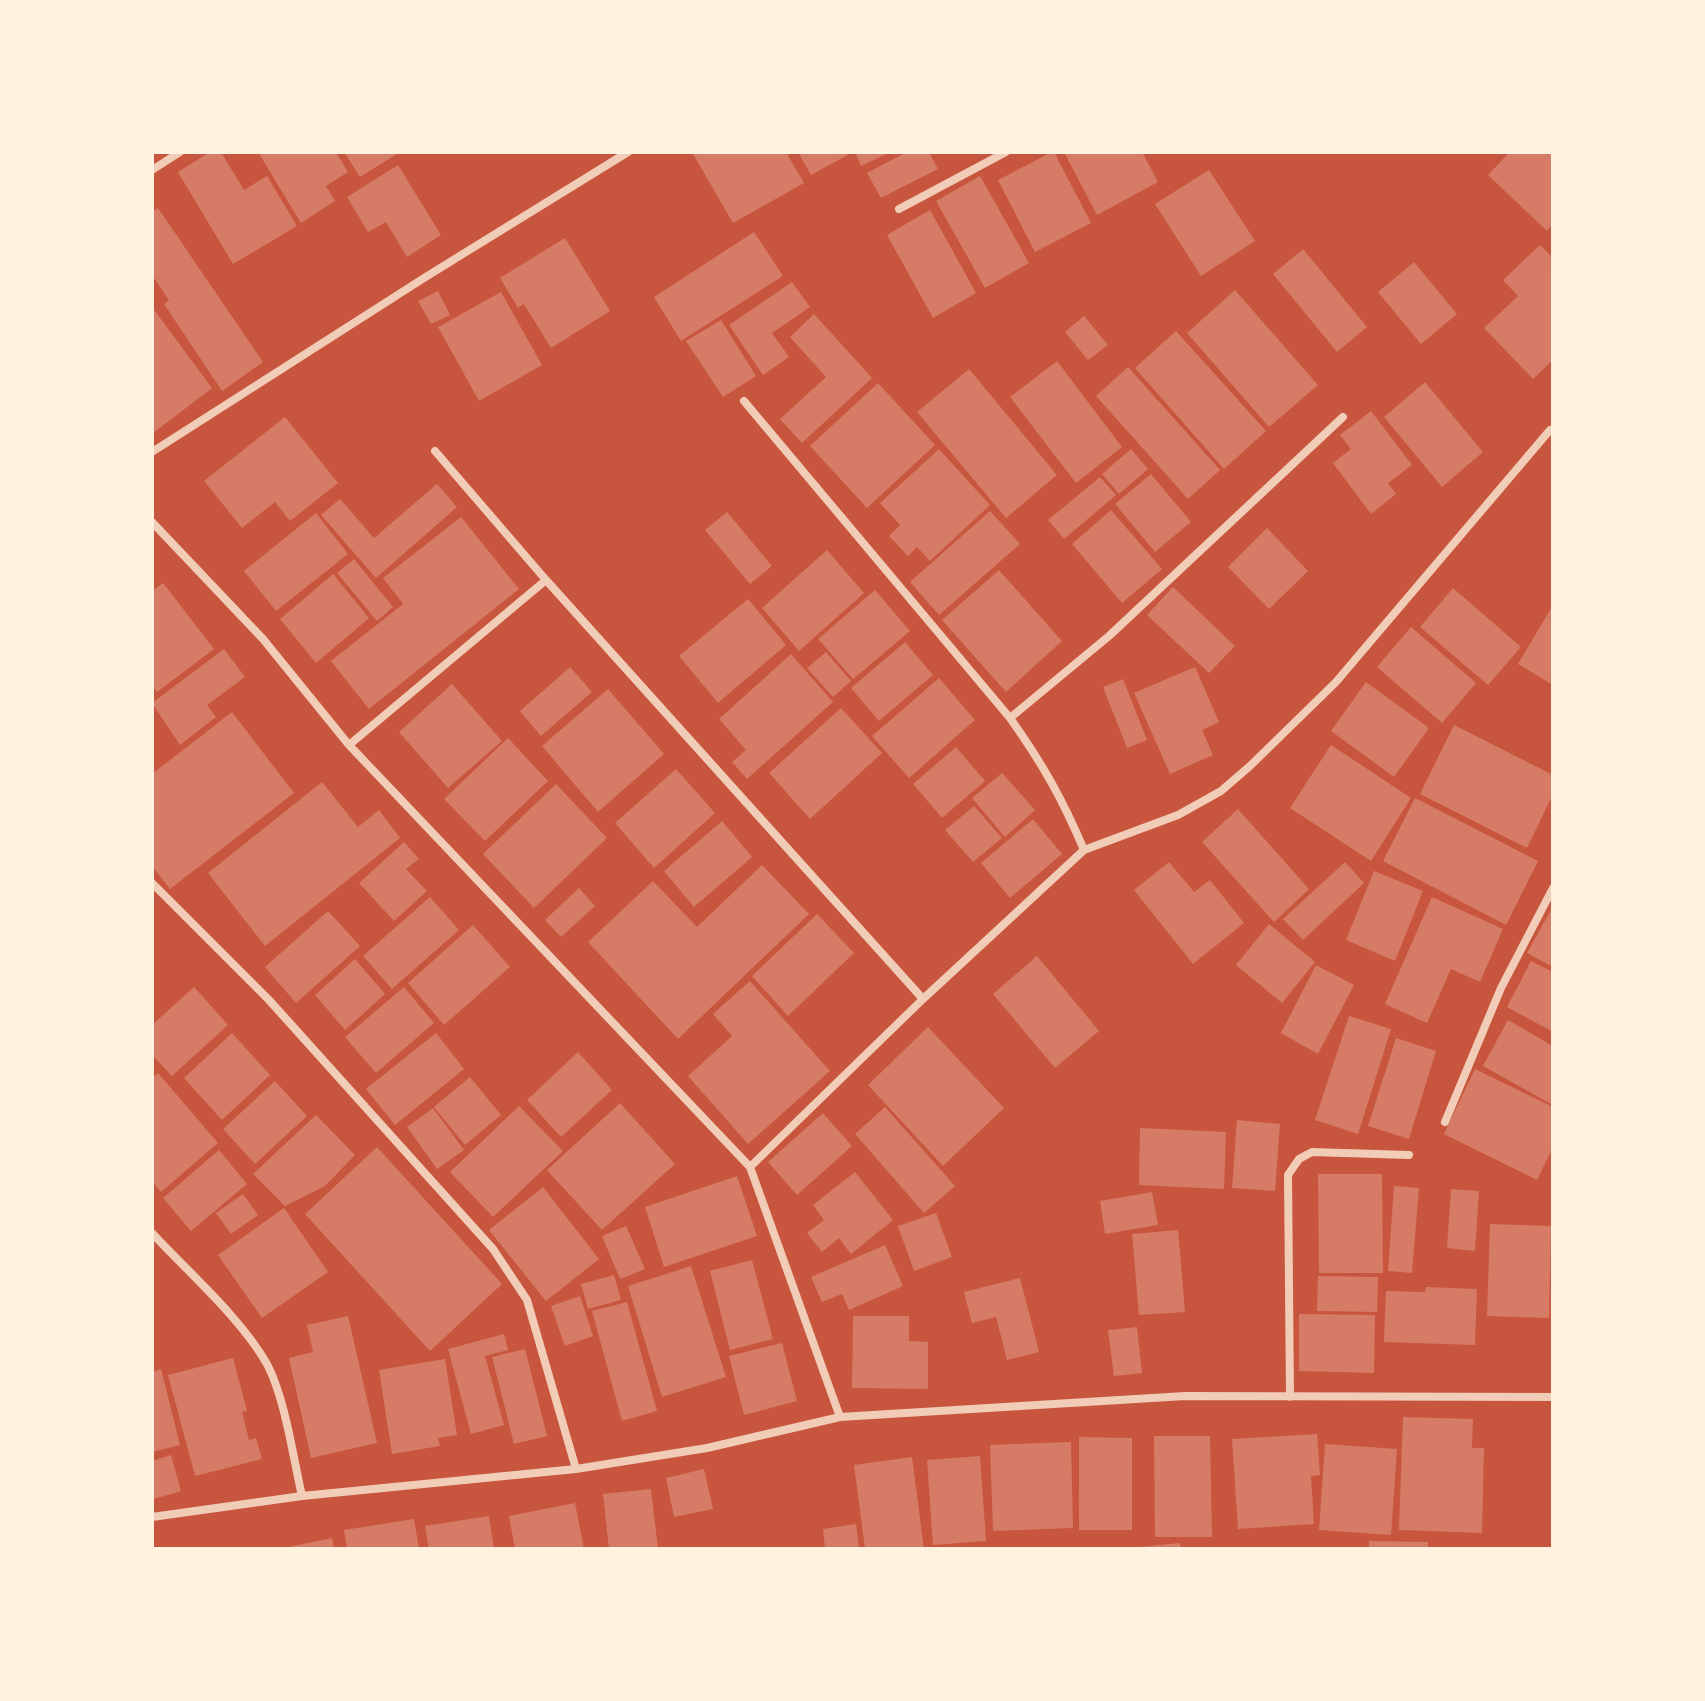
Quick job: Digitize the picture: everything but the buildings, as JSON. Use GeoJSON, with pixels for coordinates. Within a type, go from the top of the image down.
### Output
{"type":"FeatureCollection","features":[{"type":"Feature","properties":{"kind":"street"},"geometry":{"type":"LineString","coordinates":[[152,170],[180,152]]}},
{"type":"Feature","properties":{"kind":"street"},"geometry":{"type":"LineString","coordinates":[[152,452],[628,152]]}},
{"type":"Feature","properties":{"kind":"street"},"geometry":{"type":"LineString","coordinates":[[899,209],[1006,152]]}},
{"type":"Feature","properties":{"kind":"street"},"geometry":{"type":"LineString","coordinates":[[744,401],[1010,718],[1045,768],[1084,850]]}},
{"type":"Feature","properties":{"kind":"street"},"geometry":{"type":"LineString","coordinates":[[1010,718],[1109,636],[1343,417]]}},
{"type":"Feature","properties":{"kind":"street"},"geometry":{"type":"LineString","coordinates":[[750,1167],[923,999],[1084,850],[1178,815],[1221,791],[1250,766],[1336,682],[1550,430]]}},
{"type":"Feature","properties":{"kind":"street"},"geometry":{"type":"LineString","coordinates":[[435,451],[546,580],[923,999]]}},
{"type":"Feature","properties":{"kind":"street"},"geometry":{"type":"LineString","coordinates":[[152,522],[263,639],[349,745],[750,1167],[840,1417]]}},
{"type":"Feature","properties":{"kind":"street"},"geometry":{"type":"LineString","coordinates":[[349,745],[546,580]]}},
{"type":"Feature","properties":{"kind":"street"},"geometry":{"type":"LineString","coordinates":[[152,883],[269,1000],[493,1249],[527,1300],[576,1469]]}},
{"type":"Feature","properties":{"kind":"street"},"geometry":{"type":"LineString","coordinates":[[1445,1122],[1501,988],[1553,888]]}},
{"type":"Feature","properties":{"kind":"street"},"geometry":{"type":"LineString","coordinates":[[1290,1397],[1288,1175],[1299,1159],[1312,1152],[1409,1155]]}},
{"type":"Feature","properties":{"kind":"street"},"geometry":{"type":"LineString","coordinates":[[152,1233],[248,1336],[268,1366],[277,1389],[302,1496]]}},
{"type":"Feature","properties":{"kind":"street"},"geometry":{"type":"LineString","coordinates":[[152,1517],[302,1496],[576,1469],[707,1448],[840,1417],[1185,1396],[1553,1397]]}}]}
